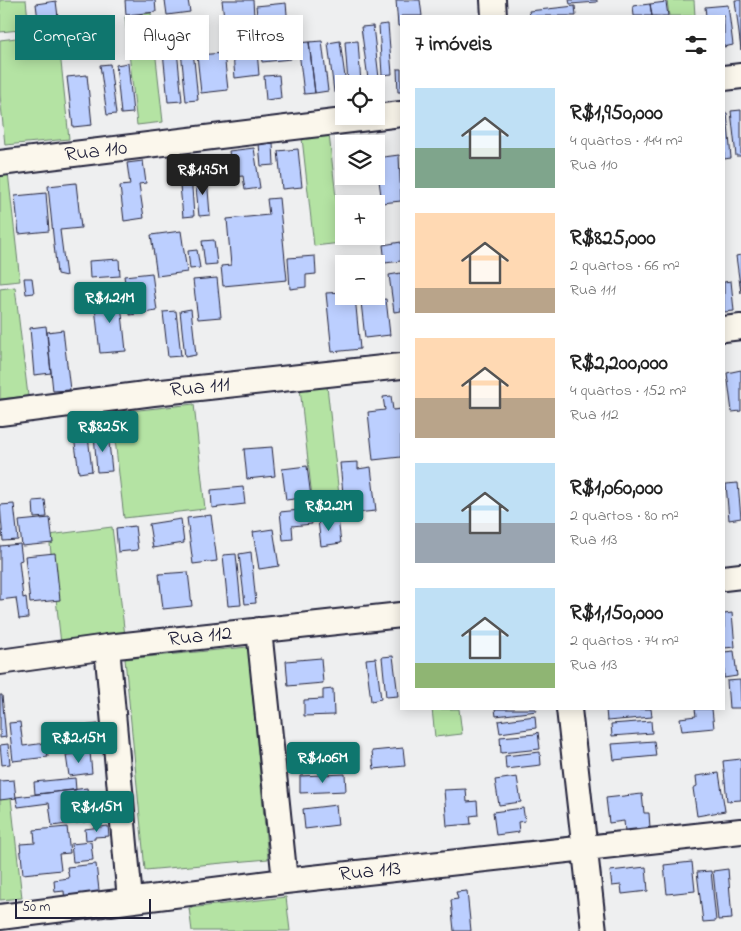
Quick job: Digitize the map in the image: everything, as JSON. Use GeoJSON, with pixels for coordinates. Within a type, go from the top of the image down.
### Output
{"type":"FeatureCollection","features":[{"type":"Feature","properties":{"kind":"street"},"geometry":{"type":"LineString","coordinates":[[492,0],[494,15]]}},
{"type":"Feature","properties":{"kind":"street"},"geometry":{"type":"LineString","coordinates":[[725,78],[741,76]]}},
{"type":"Feature","properties":{"kind":"street","name":"Rua 110"},"geometry":{"type":"LineString","coordinates":[[0,163],[400,114]]}},
{"type":"Feature","properties":{"kind":"street"},"geometry":{"type":"LineString","coordinates":[[725,328],[741,327]]}},
{"type":"Feature","properties":{"kind":"street","name":"Rua 111"},"geometry":{"type":"LineString","coordinates":[[0,413],[153,393],[400,366]]}},
{"type":"Feature","properties":{"kind":"street"},"geometry":{"type":"LineString","coordinates":[[725,578],[741,576]]}},
{"type":"Feature","properties":{"kind":"street","name":"Rua 112"},"geometry":{"type":"LineString","coordinates":[[0,662],[259,630],[400,615]]}},
{"type":"Feature","properties":{"kind":"street"},"geometry":{"type":"LineString","coordinates":[[259,630],[284,882]]}},
{"type":"Feature","properties":{"kind":"street"},"geometry":{"type":"LineString","coordinates":[[107,648],[130,900]]}},
{"type":"Feature","properties":{"kind":"street"},"geometry":{"type":"LineString","coordinates":[[569,710],[594,931]]}},
{"type":"Feature","properties":{"kind":"street","name":"Rua 113"},"geometry":{"type":"LineString","coordinates":[[0,917],[284,882],[741,831]]}},
{"type":"Feature","properties":{"kind":"green space"},"geometry":{"type":"Polygon","coordinates":[[[0,0],[26,0],[28,15],[15,15],[15,30],[0,32],[0,0]]]}},
{"type":"Feature","properties":{"kind":"green space"},"geometry":{"type":"Polygon","coordinates":[[[667,0],[694,0],[695,15],[669,15],[667,0]]]}},
{"type":"Feature","properties":{"kind":"green space"},"geometry":{"type":"Polygon","coordinates":[[[15,38],[15,60],[61,60],[69,139],[5,145],[0,95],[0,40],[15,38]]]}},
{"type":"Feature","properties":{"kind":"green space"},"geometry":{"type":"Polygon","coordinates":[[[130,60],[156,60],[163,122],[137,125],[130,60]]]}},
{"type":"Feature","properties":{"kind":"green space"},"geometry":{"type":"Polygon","coordinates":[[[329,134],[336,195],[335,244],[314,246],[302,138],[329,134]]]}},
{"type":"Feature","properties":{"kind":"green space"},"geometry":{"type":"Polygon","coordinates":[[[8,172],[20,281],[0,283],[0,173],[8,172]]]}},
{"type":"Feature","properties":{"kind":"green space"},"geometry":{"type":"Polygon","coordinates":[[[15,287],[28,396],[0,399],[0,289],[15,287]]]}},
{"type":"Feature","properties":{"kind":"green space"},"geometry":{"type":"Polygon","coordinates":[[[327,386],[339,495],[312,497],[300,388],[327,386]]]}},
{"type":"Feature","properties":{"kind":"green space"},"geometry":{"type":"Polygon","coordinates":[[[194,404],[205,509],[124,518],[112,413],[194,404]]]}},
{"type":"Feature","properties":{"kind":"green space"},"geometry":{"type":"Polygon","coordinates":[[[112,527],[125,636],[61,644],[49,535],[112,527]]]}},
{"type":"Feature","properties":{"kind":"green space"},"geometry":{"type":"Polygon","coordinates":[[[248,647],[268,859],[145,870],[125,659],[248,647]]]}},
{"type":"Feature","properties":{"kind":"green space"},"geometry":{"type":"Polygon","coordinates":[[[432,710],[459,710],[462,734],[435,737],[432,710]]]}},
{"type":"Feature","properties":{"kind":"green space"},"geometry":{"type":"Polygon","coordinates":[[[10,789],[22,898],[0,900],[0,790],[10,789]]]}},
{"type":"Feature","properties":{"kind":"green space"},"geometry":{"type":"Polygon","coordinates":[[[286,897],[290,931],[192,931],[189,908],[286,897]]]}},
{"type":"Feature","properties":{"kind":"building"},"geometry":{"type":"Polygon","coordinates":[[[125,0],[155,0],[156,12],[126,15],[125,0]]]}},
{"type":"Feature","properties":{"kind":"building"},"geometry":{"type":"Polygon","coordinates":[[[165,0],[188,0],[190,12],[167,15],[165,0]]]}},
{"type":"Feature","properties":{"kind":"building"},"geometry":{"type":"Polygon","coordinates":[[[222,0],[253,0],[254,15],[224,15],[222,0]]]}},
{"type":"Feature","properties":{"kind":"building"},"geometry":{"type":"Polygon","coordinates":[[[396,0],[420,0],[422,15],[400,15],[400,26],[398,26],[396,0]]]}},
{"type":"Feature","properties":{"kind":"building"},"geometry":{"type":"Polygon","coordinates":[[[569,0],[597,0],[597,2],[570,4],[569,0]]]}},
{"type":"Feature","properties":{"kind":"building"},"geometry":{"type":"Polygon","coordinates":[[[735,0],[741,0],[741,50],[735,0]]]}},
{"type":"Feature","properties":{"kind":"building"},"geometry":{"type":"Polygon","coordinates":[[[56,1],[58,15],[37,15],[36,4],[56,1]]]}},
{"type":"Feature","properties":{"kind":"building"},"geometry":{"type":"Polygon","coordinates":[[[666,2],[668,15],[652,15],[650,4],[666,2]]]}},
{"type":"Feature","properties":{"kind":"building"},"geometry":{"type":"Polygon","coordinates":[[[286,3],[287,15],[257,15],[256,6],[286,3]]]}},
{"type":"Feature","properties":{"kind":"building"},"geometry":{"type":"Polygon","coordinates":[[[650,4],[652,15],[634,15],[633,6],[650,4]]]}},
{"type":"Feature","properties":{"kind":"building"},"geometry":{"type":"Polygon","coordinates":[[[728,5],[733,45],[725,47],[725,15],[706,15],[705,7],[728,5]]]}},
{"type":"Feature","properties":{"kind":"building"},"geometry":{"type":"Polygon","coordinates":[[[575,6],[576,15],[530,15],[529,11],[575,6]]]}},
{"type":"Feature","properties":{"kind":"building"},"geometry":{"type":"Polygon","coordinates":[[[388,24],[392,74],[382,75],[379,25],[388,24]]]}},
{"type":"Feature","properties":{"kind":"building"},"geometry":{"type":"Polygon","coordinates":[[[373,26],[379,75],[367,75],[361,27],[373,26]]]}},
{"type":"Feature","properties":{"kind":"building"},"geometry":{"type":"Polygon","coordinates":[[[322,41],[328,91],[315,93],[309,42],[322,41]]]}},
{"type":"Feature","properties":{"kind":"building"},"geometry":{"type":"Polygon","coordinates":[[[340,41],[345,75],[335,75],[335,92],[334,92],[328,43],[340,41]]]}},
{"type":"Feature","properties":{"kind":"building"},"geometry":{"type":"Polygon","coordinates":[[[358,41],[360,75],[347,75],[345,42],[358,41]]]}},
{"type":"Feature","properties":{"kind":"building"},"geometry":{"type":"Polygon","coordinates":[[[309,42],[315,93],[304,94],[300,60],[303,60],[303,43],[309,42]]]}},
{"type":"Feature","properties":{"kind":"building"},"geometry":{"type":"Polygon","coordinates":[[[219,53],[219,60],[225,60],[228,90],[201,93],[198,60],[209,60],[209,54],[219,53]]]}},
{"type":"Feature","properties":{"kind":"building"},"geometry":{"type":"Polygon","coordinates":[[[164,60],[178,60],[182,101],[168,102],[164,60]]]}},
{"type":"Feature","properties":{"kind":"building"},"geometry":{"type":"Polygon","coordinates":[[[182,60],[194,60],[198,100],[186,101],[182,60]]]}},
{"type":"Feature","properties":{"kind":"building"},"geometry":{"type":"Polygon","coordinates":[[[234,60],[258,60],[259,75],[235,78],[234,60]]]}},
{"type":"Feature","properties":{"kind":"building"},"geometry":{"type":"Polygon","coordinates":[[[262,60],[281,60],[262,62],[262,60]]]}},
{"type":"Feature","properties":{"kind":"building"},"geometry":{"type":"Polygon","coordinates":[[[128,63],[133,113],[121,114],[116,65],[128,63]]]}},
{"type":"Feature","properties":{"kind":"building"},"geometry":{"type":"Polygon","coordinates":[[[110,64],[116,114],[107,115],[100,65],[110,64]]]}},
{"type":"Feature","properties":{"kind":"building"},"geometry":{"type":"Polygon","coordinates":[[[397,69],[400,69],[400,92],[398,92],[397,69]]]}},
{"type":"Feature","properties":{"kind":"building"},"geometry":{"type":"Polygon","coordinates":[[[87,75],[92,125],[73,127],[67,77],[87,75]]]}},
{"type":"Feature","properties":{"kind":"building"},"geometry":{"type":"Polygon","coordinates":[[[279,75],[281,98],[266,100],[264,76],[279,75]]]}},
{"type":"Feature","properties":{"kind":"building"},"geometry":{"type":"Polygon","coordinates":[[[741,110],[741,156],[736,156],[731,111],[741,110]]]}},
{"type":"Feature","properties":{"kind":"building"},"geometry":{"type":"Polygon","coordinates":[[[725,113],[727,113],[731,158],[725,159],[725,113]]]}},
{"type":"Feature","properties":{"kind":"building"},"geometry":{"type":"Polygon","coordinates":[[[273,143],[274,165],[261,166],[259,144],[273,143]]]}},
{"type":"Feature","properties":{"kind":"building"},"geometry":{"type":"Polygon","coordinates":[[[254,148],[260,188],[245,190],[243,176],[233,177],[229,151],[254,148]]]}},
{"type":"Feature","properties":{"kind":"building"},"geometry":{"type":"Polygon","coordinates":[[[298,149],[302,187],[282,189],[278,151],[298,149]]]}},
{"type":"Feature","properties":{"kind":"building"},"geometry":{"type":"Polygon","coordinates":[[[399,155],[400,201],[385,203],[385,195],[381,195],[380,185],[385,185],[385,157],[399,155]]]}},
{"type":"Feature","properties":{"kind":"building"},"geometry":{"type":"Polygon","coordinates":[[[143,161],[146,183],[139,184],[144,218],[124,221],[120,186],[130,185],[127,163],[143,161]]]}},
{"type":"Feature","properties":{"kind":"building"},"geometry":{"type":"Polygon","coordinates":[[[191,174],[194,216],[183,217],[179,175],[191,174]]]}},
{"type":"Feature","properties":{"kind":"building"},"geometry":{"type":"Polygon","coordinates":[[[207,177],[210,215],[199,216],[195,178],[207,177]]]}},
{"type":"Feature","properties":{"kind":"building"},"geometry":{"type":"Polygon","coordinates":[[[76,183],[81,228],[60,230],[66,276],[57,274],[48,186],[76,183]]]}},
{"type":"Feature","properties":{"kind":"building"},"geometry":{"type":"Polygon","coordinates":[[[46,193],[49,231],[19,234],[15,196],[46,193]]]}},
{"type":"Feature","properties":{"kind":"building"},"geometry":{"type":"Polygon","coordinates":[[[279,198],[287,280],[223,286],[221,266],[231,265],[227,219],[269,215],[267,199],[279,198]]]}},
{"type":"Feature","properties":{"kind":"building"},"geometry":{"type":"Polygon","coordinates":[[[181,231],[187,272],[157,276],[151,235],[181,231]]]}},
{"type":"Feature","properties":{"kind":"building"},"geometry":{"type":"Polygon","coordinates":[[[214,240],[217,264],[205,265],[202,241],[214,240]]]}},
{"type":"Feature","properties":{"kind":"building"},"geometry":{"type":"Polygon","coordinates":[[[400,242],[400,261],[385,263],[383,245],[400,242]]]}},
{"type":"Feature","properties":{"kind":"building"},"geometry":{"type":"Polygon","coordinates":[[[197,250],[200,268],[190,269],[188,251],[197,250]]]}},
{"type":"Feature","properties":{"kind":"building"},"geometry":{"type":"Polygon","coordinates":[[[741,255],[741,293],[736,256],[741,255]]]}},
{"type":"Feature","properties":{"kind":"building"},"geometry":{"type":"Polygon","coordinates":[[[315,256],[316,274],[306,275],[306,287],[290,289],[288,258],[315,256]]]}},
{"type":"Feature","properties":{"kind":"building"},"geometry":{"type":"Polygon","coordinates":[[[119,259],[120,276],[90,278],[89,261],[119,259]]]}},
{"type":"Feature","properties":{"kind":"building"},"geometry":{"type":"Polygon","coordinates":[[[152,273],[157,311],[130,315],[124,276],[152,273]]]}},
{"type":"Feature","properties":{"kind":"building"},"geometry":{"type":"Polygon","coordinates":[[[400,273],[400,311],[394,312],[389,275],[400,273]]]}},
{"type":"Feature","properties":{"kind":"building"},"geometry":{"type":"Polygon","coordinates":[[[24,278],[32,278],[34,293],[26,294],[24,278]]]}},
{"type":"Feature","properties":{"kind":"building"},"geometry":{"type":"Polygon","coordinates":[[[217,278],[221,317],[198,319],[193,280],[217,278]]]}},
{"type":"Feature","properties":{"kind":"building"},"geometry":{"type":"Polygon","coordinates":[[[731,281],[734,311],[725,312],[725,282],[731,281]]]}},
{"type":"Feature","properties":{"kind":"building"},"geometry":{"type":"Polygon","coordinates":[[[335,292],[335,305],[356,305],[360,349],[332,352],[326,293],[335,292]]]}},
{"type":"Feature","properties":{"kind":"building"},"geometry":{"type":"Polygon","coordinates":[[[120,295],[126,351],[100,353],[94,298],[120,295]]]}},
{"type":"Feature","properties":{"kind":"building"},"geometry":{"type":"Polygon","coordinates":[[[385,299],[390,335],[365,338],[361,305],[385,305],[385,299]]]}},
{"type":"Feature","properties":{"kind":"building"},"geometry":{"type":"Polygon","coordinates":[[[191,309],[196,355],[185,357],[180,311],[191,309]]]}},
{"type":"Feature","properties":{"kind":"building"},"geometry":{"type":"Polygon","coordinates":[[[176,311],[181,356],[168,357],[163,312],[176,311]]]}},
{"type":"Feature","properties":{"kind":"building"},"geometry":{"type":"Polygon","coordinates":[[[46,326],[51,373],[34,375],[30,328],[46,326]]]}},
{"type":"Feature","properties":{"kind":"building"},"geometry":{"type":"Polygon","coordinates":[[[63,330],[70,390],[53,391],[47,332],[63,330]]]}},
{"type":"Feature","properties":{"kind":"building"},"geometry":{"type":"Polygon","coordinates":[[[741,370],[741,411],[732,412],[727,373],[741,370]]]}},
{"type":"Feature","properties":{"kind":"building"},"geometry":{"type":"Polygon","coordinates":[[[391,396],[393,410],[400,409],[400,457],[373,460],[368,412],[385,410],[383,397],[391,396]]]}},
{"type":"Feature","properties":{"kind":"building"},"geometry":{"type":"Polygon","coordinates":[[[108,433],[112,471],[97,472],[94,434],[108,433]]]}},
{"type":"Feature","properties":{"kind":"building"},"geometry":{"type":"Polygon","coordinates":[[[88,436],[92,471],[79,473],[74,437],[88,436]]]}},
{"type":"Feature","properties":{"kind":"building"},"geometry":{"type":"Polygon","coordinates":[[[272,447],[275,476],[247,479],[244,449],[272,447]]]}},
{"type":"Feature","properties":{"kind":"building"},"geometry":{"type":"Polygon","coordinates":[[[358,462],[358,469],[371,467],[376,511],[345,514],[340,463],[358,462]]]}},
{"type":"Feature","properties":{"kind":"building"},"geometry":{"type":"Polygon","coordinates":[[[307,466],[311,497],[286,500],[282,469],[307,466]]]}},
{"type":"Feature","properties":{"kind":"building"},"geometry":{"type":"Polygon","coordinates":[[[738,483],[741,518],[729,520],[726,484],[738,483]]]}},
{"type":"Feature","properties":{"kind":"building"},"geometry":{"type":"Polygon","coordinates":[[[243,487],[245,504],[212,508],[211,490],[243,487]]]}},
{"type":"Feature","properties":{"kind":"building"},"geometry":{"type":"Polygon","coordinates":[[[45,500],[47,517],[34,518],[33,501],[45,500]]]}},
{"type":"Feature","properties":{"kind":"building"},"geometry":{"type":"Polygon","coordinates":[[[14,504],[18,540],[3,541],[0,505],[14,504]]]}},
{"type":"Feature","properties":{"kind":"building"},"geometry":{"type":"Polygon","coordinates":[[[310,509],[312,524],[292,526],[293,539],[283,540],[280,512],[310,509]]]}},
{"type":"Feature","properties":{"kind":"building"},"geometry":{"type":"Polygon","coordinates":[[[211,515],[217,561],[193,564],[187,518],[211,515]]]}},
{"type":"Feature","properties":{"kind":"building"},"geometry":{"type":"Polygon","coordinates":[[[50,518],[53,543],[22,546],[19,521],[50,518]]]}},
{"type":"Feature","properties":{"kind":"building"},"geometry":{"type":"Polygon","coordinates":[[[338,518],[341,543],[321,546],[318,520],[338,518]]]}},
{"type":"Feature","properties":{"kind":"building"},"geometry":{"type":"Polygon","coordinates":[[[181,519],[184,543],[153,548],[149,524],[181,519]]]}},
{"type":"Feature","properties":{"kind":"building"},"geometry":{"type":"Polygon","coordinates":[[[135,526],[138,550],[118,552],[116,528],[135,526]]]}},
{"type":"Feature","properties":{"kind":"building"},"geometry":{"type":"Polygon","coordinates":[[[273,529],[279,566],[259,569],[253,532],[273,529]]]}},
{"type":"Feature","properties":{"kind":"building"},"geometry":{"type":"Polygon","coordinates":[[[20,544],[22,560],[19,561],[23,598],[26,597],[28,618],[19,619],[16,598],[0,600],[0,546],[20,544]]]}},
{"type":"Feature","properties":{"kind":"building"},"geometry":{"type":"Polygon","coordinates":[[[251,552],[256,603],[245,604],[239,554],[251,552]]]}},
{"type":"Feature","properties":{"kind":"building"},"geometry":{"type":"Polygon","coordinates":[[[55,553],[60,600],[30,603],[25,556],[55,553]]]}},
{"type":"Feature","properties":{"kind":"building"},"geometry":{"type":"Polygon","coordinates":[[[236,554],[241,605],[228,606],[223,555],[236,554]]]}},
{"type":"Feature","properties":{"kind":"building"},"geometry":{"type":"Polygon","coordinates":[[[188,572],[192,606],[163,609],[159,574],[188,572]]]}},
{"type":"Feature","properties":{"kind":"building"},"geometry":{"type":"Polygon","coordinates":[[[732,613],[735,647],[725,648],[725,614],[732,613]]]}},
{"type":"Feature","properties":{"kind":"building"},"geometry":{"type":"Polygon","coordinates":[[[734,651],[737,676],[725,678],[725,652],[734,651]]]}},
{"type":"Feature","properties":{"kind":"building"},"geometry":{"type":"Polygon","coordinates":[[[393,656],[398,696],[386,697],[382,657],[393,656]]]}},
{"type":"Feature","properties":{"kind":"building"},"geometry":{"type":"Polygon","coordinates":[[[321,658],[323,683],[288,686],[286,661],[321,658]]]}},
{"type":"Feature","properties":{"kind":"building"},"geometry":{"type":"Polygon","coordinates":[[[376,658],[381,699],[371,701],[366,659],[376,658]]]}},
{"type":"Feature","properties":{"kind":"building"},"geometry":{"type":"Polygon","coordinates":[[[740,680],[741,708],[729,708],[727,681],[740,680]]]}},
{"type":"Feature","properties":{"kind":"building"},"geometry":{"type":"Polygon","coordinates":[[[333,689],[334,715],[304,716],[304,700],[323,699],[323,690],[333,689]]]}},
{"type":"Feature","properties":{"kind":"building"},"geometry":{"type":"Polygon","coordinates":[[[0,695],[2,695],[6,737],[0,738],[0,695]]]}},
{"type":"Feature","properties":{"kind":"building"},"geometry":{"type":"Polygon","coordinates":[[[495,710],[537,711],[496,716],[495,710]]]}},
{"type":"Feature","properties":{"kind":"building"},"geometry":{"type":"Polygon","coordinates":[[[606,710],[651,710],[652,717],[607,721],[606,710]]]}},
{"type":"Feature","properties":{"kind":"building"},"geometry":{"type":"Polygon","coordinates":[[[695,710],[712,710],[714,728],[682,731],[680,718],[696,716],[695,710]]]}},
{"type":"Feature","properties":{"kind":"building"},"geometry":{"type":"Polygon","coordinates":[[[535,716],[536,728],[500,733],[498,721],[535,716]]]}},
{"type":"Feature","properties":{"kind":"building"},"geometry":{"type":"Polygon","coordinates":[[[651,721],[652,733],[612,736],[611,724],[651,721]]]}},
{"type":"Feature","properties":{"kind":"building"},"geometry":{"type":"Polygon","coordinates":[[[20,722],[23,746],[46,743],[48,757],[13,761],[9,723],[20,722]]]}},
{"type":"Feature","properties":{"kind":"building"},"geometry":{"type":"Polygon","coordinates":[[[98,724],[101,750],[69,754],[66,728],[98,724]]]}},
{"type":"Feature","properties":{"kind":"building"},"geometry":{"type":"Polygon","coordinates":[[[538,732],[540,749],[501,753],[500,737],[536,734],[538,732]]]}},
{"type":"Feature","properties":{"kind":"building"},"geometry":{"type":"Polygon","coordinates":[[[654,741],[656,756],[614,760],[612,744],[654,741]]]}},
{"type":"Feature","properties":{"kind":"building"},"geometry":{"type":"Polygon","coordinates":[[[8,744],[10,764],[2,765],[0,745],[8,744]]]}},
{"type":"Feature","properties":{"kind":"building"},"geometry":{"type":"Polygon","coordinates":[[[403,748],[405,766],[374,769],[372,751],[403,748]]]}},
{"type":"Feature","properties":{"kind":"building"},"geometry":{"type":"Polygon","coordinates":[[[90,752],[92,773],[69,776],[66,755],[90,752]]]}},
{"type":"Feature","properties":{"kind":"building"},"geometry":{"type":"Polygon","coordinates":[[[340,752],[341,766],[303,769],[302,755],[340,752]]]}},
{"type":"Feature","properties":{"kind":"building"},"geometry":{"type":"Polygon","coordinates":[[[540,752],[541,765],[506,769],[505,756],[540,752]]]}},
{"type":"Feature","properties":{"kind":"building"},"geometry":{"type":"Polygon","coordinates":[[[741,759],[741,800],[727,801],[723,761],[741,759]]]}},
{"type":"Feature","properties":{"kind":"building"},"geometry":{"type":"Polygon","coordinates":[[[719,773],[725,811],[697,816],[693,788],[697,786],[696,776],[719,773]]]}},
{"type":"Feature","properties":{"kind":"building"},"geometry":{"type":"Polygon","coordinates":[[[345,774],[346,791],[300,793],[300,776],[345,774]]]}},
{"type":"Feature","properties":{"kind":"building"},"geometry":{"type":"Polygon","coordinates":[[[517,777],[521,802],[499,805],[495,780],[517,777]]]}},
{"type":"Feature","properties":{"kind":"building"},"geometry":{"type":"Polygon","coordinates":[[[75,778],[76,790],[35,794],[34,782],[75,778]]]}},
{"type":"Feature","properties":{"kind":"building"},"geometry":{"type":"Polygon","coordinates":[[[14,780],[16,798],[0,800],[0,781],[14,780]]]}},
{"type":"Feature","properties":{"kind":"building"},"geometry":{"type":"Polygon","coordinates":[[[87,788],[91,821],[52,826],[49,803],[18,807],[16,797],[87,788]]]}},
{"type":"Feature","properties":{"kind":"building"},"geometry":{"type":"Polygon","coordinates":[[[466,789],[467,802],[477,801],[478,815],[470,816],[471,824],[447,826],[444,790],[466,789]]]}},
{"type":"Feature","properties":{"kind":"building"},"geometry":{"type":"Polygon","coordinates":[[[642,794],[644,813],[649,813],[650,828],[625,831],[624,821],[609,823],[606,798],[642,794]]]}},
{"type":"Feature","properties":{"kind":"building"},"geometry":{"type":"Polygon","coordinates":[[[336,805],[338,825],[305,829],[303,809],[336,805]]]}},
{"type":"Feature","properties":{"kind":"building"},"geometry":{"type":"Polygon","coordinates":[[[523,808],[525,821],[518,822],[519,832],[496,835],[493,812],[523,808]]]}},
{"type":"Feature","properties":{"kind":"building"},"geometry":{"type":"Polygon","coordinates":[[[108,826],[109,836],[86,840],[85,829],[108,826]]]}},
{"type":"Feature","properties":{"kind":"building"},"geometry":{"type":"Polygon","coordinates":[[[67,827],[70,853],[59,854],[61,870],[23,874],[20,844],[35,843],[34,830],[67,827]]]}},
{"type":"Feature","properties":{"kind":"building"},"geometry":{"type":"Polygon","coordinates":[[[91,842],[93,860],[73,862],[71,844],[91,842]]]}},
{"type":"Feature","properties":{"kind":"building"},"geometry":{"type":"Polygon","coordinates":[[[692,862],[695,891],[667,894],[664,865],[692,862]]]}},
{"type":"Feature","properties":{"kind":"building"},"geometry":{"type":"Polygon","coordinates":[[[96,864],[100,899],[65,903],[64,891],[55,892],[54,880],[69,878],[67,867],[96,864]]]}},
{"type":"Feature","properties":{"kind":"building"},"geometry":{"type":"Polygon","coordinates":[[[646,867],[648,891],[622,894],[621,885],[612,886],[610,871],[646,867]]]}},
{"type":"Feature","properties":{"kind":"building"},"geometry":{"type":"Polygon","coordinates":[[[728,869],[732,919],[718,920],[713,871],[728,869]]]}},
{"type":"Feature","properties":{"kind":"building"},"geometry":{"type":"Polygon","coordinates":[[[711,871],[716,921],[703,922],[697,872],[711,871]]]}},
{"type":"Feature","properties":{"kind":"building"},"geometry":{"type":"Polygon","coordinates":[[[467,891],[471,931],[454,931],[451,900],[458,899],[456,892],[467,891]]]}}]}
